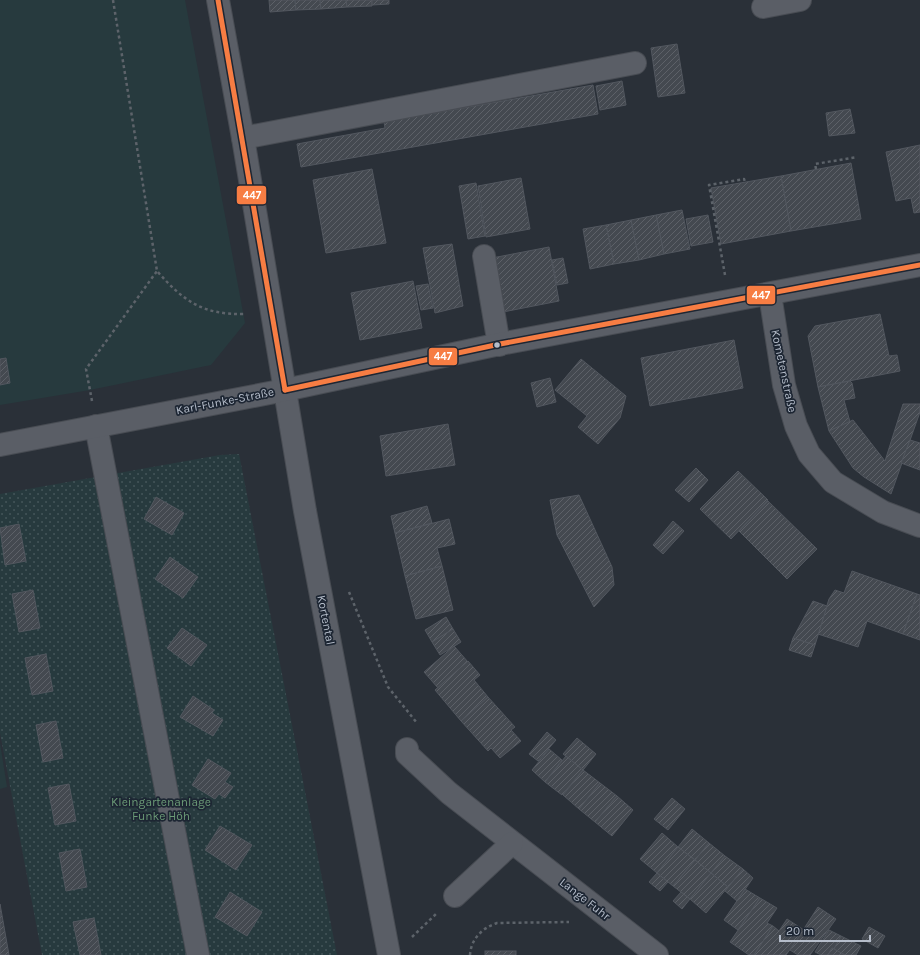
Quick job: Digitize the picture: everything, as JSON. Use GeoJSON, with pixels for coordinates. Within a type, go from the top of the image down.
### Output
{"type":"FeatureCollection","features":[{"type":"Feature","properties":{"kind":"street","name":"Kortental"},"geometry":{"type":"LineString","coordinates":[[218,0],[243,138],[306,519],[389,955]]}},
{"type":"Feature","properties":{"kind":"street"},"geometry":{"type":"LineString","coordinates":[[763,7],[800,0]]}},
{"type":"Feature","properties":{"kind":"street"},"geometry":{"type":"LineString","coordinates":[[243,138],[635,63]]}},
{"type":"Feature","properties":{"kind":"street"},"geometry":{"type":"LineString","coordinates":[[484,256],[499,345]]}},
{"type":"Feature","properties":{"kind":"street","name":"Karl-Funke-Straße"},"geometry":{"type":"LineString","coordinates":[[0,445],[285,390],[499,345],[920,266]]}},
{"type":"Feature","properties":{"kind":"street","name":"Kometenstraße"},"geometry":{"type":"LineString","coordinates":[[770,294],[784,385],[796,426],[809,454],[833,482],[883,512],[920,526]]}},
{"type":"Feature","properties":{"kind":"street"},"geometry":{"type":"LineString","coordinates":[[96,426],[198,955]]}},
{"type":"Feature","properties":{"kind":"street","name":"Lange Fuhr"},"geometry":{"type":"LineString","coordinates":[[407,749],[408,754],[449,793],[657,955]]}},
{"type":"Feature","properties":{"kind":"street"},"geometry":{"type":"LineString","coordinates":[[455,896],[512,843]]}},
{"type":"Feature","properties":{"kind":"path"},"geometry":{"type":"LineString","coordinates":[[114,0],[157,271],[174,291],[201,309],[242,314],[271,312]]}},
{"type":"Feature","properties":{"kind":"path"},"geometry":{"type":"LineString","coordinates":[[816,169],[816,164],[857,157]]}},
{"type":"Feature","properties":{"kind":"path"},"geometry":{"type":"LineString","coordinates":[[724,271],[709,185],[744,179],[745,182]]}},
{"type":"Feature","properties":{"kind":"path"},"geometry":{"type":"LineString","coordinates":[[96,426],[86,369],[157,271]]}},
{"type":"Feature","properties":{"kind":"path"},"geometry":{"type":"LineString","coordinates":[[346,585],[388,687],[424,732],[407,749]]}},
{"type":"Feature","properties":{"kind":"path"},"geometry":{"type":"LineString","coordinates":[[410,939],[455,896]]}},
{"type":"Feature","properties":{"kind":"path"},"geometry":{"type":"LineString","coordinates":[[470,955],[470,946],[476,937],[487,926],[497,923],[613,921]]}},
{"type":"Feature","properties":{"kind":"green space"},"geometry":{"type":"Polygon","coordinates":[[[0,0],[185,0],[245,323],[211,365],[90,390],[0,405],[0,0]]]}},
{"type":"Feature","properties":{"kind":"green space","name":"Kleingartenanlage Funke Höh"},"geometry":{"type":"Polygon","coordinates":[[[239,454],[337,955],[42,955],[0,733],[0,494],[220,455],[239,454]]]}},
{"type":"Feature","properties":{"kind":"green space"},"geometry":{"type":"Polygon","coordinates":[[[0,743],[7,787],[0,789],[0,743]]]}},
{"type":"Feature","properties":{"kind":"building"},"geometry":{"type":"Polygon","coordinates":[[[269,0],[295,0],[296,10],[270,12],[269,0]]]}},
{"type":"Feature","properties":{"kind":"building"},"geometry":{"type":"Polygon","coordinates":[[[295,0],[320,0],[321,9],[296,10],[295,0]]]}},
{"type":"Feature","properties":{"kind":"building"},"geometry":{"type":"Polygon","coordinates":[[[320,0],[346,0],[347,7],[321,9],[320,0]]]}},
{"type":"Feature","properties":{"kind":"building"},"geometry":{"type":"Polygon","coordinates":[[[346,0],[372,0],[372,6],[347,7],[346,0]]]}},
{"type":"Feature","properties":{"kind":"building"},"geometry":{"type":"Polygon","coordinates":[[[372,0],[389,0],[389,4],[372,5],[372,0]]]}},
{"type":"Feature","properties":{"kind":"building"},"geometry":{"type":"Polygon","coordinates":[[[677,44],[685,93],[658,97],[651,48],[677,44]]]}},
{"type":"Feature","properties":{"kind":"building"},"geometry":{"type":"Polygon","coordinates":[[[622,81],[626,105],[600,110],[596,86],[622,81]]]}},
{"type":"Feature","properties":{"kind":"building"},"geometry":{"type":"Polygon","coordinates":[[[593,85],[598,114],[301,167],[297,144],[385,128],[384,122],[593,85]]]}},
{"type":"Feature","properties":{"kind":"building"},"geometry":{"type":"Polygon","coordinates":[[[850,109],[855,133],[829,136],[826,113],[850,109]]]}},
{"type":"Feature","properties":{"kind":"building"},"geometry":{"type":"Polygon","coordinates":[[[920,145],[920,212],[914,213],[911,198],[896,201],[886,152],[920,145]]]}},
{"type":"Feature","properties":{"kind":"building"},"geometry":{"type":"Polygon","coordinates":[[[851,163],[861,219],[791,231],[781,176],[851,163]]]}},
{"type":"Feature","properties":{"kind":"building"},"geometry":{"type":"Polygon","coordinates":[[[372,169],[386,243],[326,253],[313,180],[372,169]]]}},
{"type":"Feature","properties":{"kind":"building"},"geometry":{"type":"Polygon","coordinates":[[[781,176],[791,231],[721,244],[711,188],[781,176]]]}},
{"type":"Feature","properties":{"kind":"building"},"geometry":{"type":"Polygon","coordinates":[[[521,178],[530,229],[486,237],[478,186],[521,178]]]}},
{"type":"Feature","properties":{"kind":"building"},"geometry":{"type":"Polygon","coordinates":[[[476,183],[485,236],[468,239],[459,186],[476,183]]]}},
{"type":"Feature","properties":{"kind":"building"},"geometry":{"type":"Polygon","coordinates":[[[682,210],[690,249],[664,254],[656,215],[682,210]]]}},
{"type":"Feature","properties":{"kind":"building"},"geometry":{"type":"Polygon","coordinates":[[[656,215],[664,254],[639,260],[631,220],[656,215]]]}},
{"type":"Feature","properties":{"kind":"building"},"geometry":{"type":"Polygon","coordinates":[[[708,215],[713,242],[691,246],[686,219],[708,215]]]}},
{"type":"Feature","properties":{"kind":"building"},"geometry":{"type":"Polygon","coordinates":[[[631,220],[639,260],[614,264],[606,225],[631,220]]]}},
{"type":"Feature","properties":{"kind":"building"},"geometry":{"type":"Polygon","coordinates":[[[606,225],[614,264],[590,269],[583,229],[606,225]]]}},
{"type":"Feature","properties":{"kind":"building"},"geometry":{"type":"Polygon","coordinates":[[[452,244],[463,306],[435,313],[423,248],[452,244]]]}},
{"type":"Feature","properties":{"kind":"building"},"geometry":{"type":"Polygon","coordinates":[[[549,247],[559,301],[503,312],[492,258],[549,247]]]}},
{"type":"Feature","properties":{"kind":"building"},"geometry":{"type":"Polygon","coordinates":[[[563,258],[568,283],[557,285],[552,260],[563,258]]]}},
{"type":"Feature","properties":{"kind":"building"},"geometry":{"type":"Polygon","coordinates":[[[413,281],[422,328],[360,340],[351,293],[413,281]]]}},
{"type":"Feature","properties":{"kind":"building"},"geometry":{"type":"Polygon","coordinates":[[[428,284],[433,308],[421,310],[416,286],[428,284]]]}},
{"type":"Feature","properties":{"kind":"building"},"geometry":{"type":"Polygon","coordinates":[[[880,314],[889,356],[897,355],[900,371],[818,387],[808,336],[815,326],[880,314]]]}},
{"type":"Feature","properties":{"kind":"building"},"geometry":{"type":"Polygon","coordinates":[[[734,340],[743,388],[650,406],[641,358],[734,340]]]}},
{"type":"Feature","properties":{"kind":"building"},"geometry":{"type":"Polygon","coordinates":[[[6,358],[10,383],[0,385],[0,359],[6,358]]]}},
{"type":"Feature","properties":{"kind":"building"},"geometry":{"type":"Polygon","coordinates":[[[581,359],[626,396],[620,418],[598,444],[578,427],[587,416],[555,390],[581,359]]]}},
{"type":"Feature","properties":{"kind":"building"},"geometry":{"type":"Polygon","coordinates":[[[550,378],[556,402],[537,407],[531,383],[550,378]]]}},
{"type":"Feature","properties":{"kind":"building"},"geometry":{"type":"Polygon","coordinates":[[[850,381],[852,383],[855,398],[844,400],[850,422],[829,431],[818,387],[850,381]]]}},
{"type":"Feature","properties":{"kind":"building"},"geometry":{"type":"Polygon","coordinates":[[[903,404],[920,404],[920,412],[891,494],[864,477],[853,468],[829,431],[853,420],[885,461],[903,404]]]}},
{"type":"Feature","properties":{"kind":"building"},"geometry":{"type":"Polygon","coordinates":[[[448,424],[455,465],[386,476],[380,436],[448,424]]]}},
{"type":"Feature","properties":{"kind":"building"},"geometry":{"type":"Polygon","coordinates":[[[910,440],[920,443],[920,470],[901,463],[910,440]]]}},
{"type":"Feature","properties":{"kind":"building"},"geometry":{"type":"Polygon","coordinates":[[[696,468],[708,480],[689,502],[675,490],[696,468]]]}},
{"type":"Feature","properties":{"kind":"building"},"geometry":{"type":"Polygon","coordinates":[[[738,471],[768,500],[731,539],[700,509],[738,471]]]}},
{"type":"Feature","properties":{"kind":"building"},"geometry":{"type":"Polygon","coordinates":[[[579,495],[612,567],[614,585],[594,607],[557,535],[550,500],[579,495]]]}},
{"type":"Feature","properties":{"kind":"building"},"geometry":{"type":"Polygon","coordinates":[[[156,497],[184,513],[172,535],[144,519],[156,497]]]}},
{"type":"Feature","properties":{"kind":"building"},"geometry":{"type":"Polygon","coordinates":[[[768,501],[817,549],[787,579],[739,531],[768,501]]]}},
{"type":"Feature","properties":{"kind":"building"},"geometry":{"type":"Polygon","coordinates":[[[427,506],[432,523],[395,533],[391,516],[427,506]]]}},
{"type":"Feature","properties":{"kind":"building"},"geometry":{"type":"Polygon","coordinates":[[[449,519],[455,544],[437,548],[442,566],[405,576],[395,533],[449,519]]]}},
{"type":"Feature","properties":{"kind":"building"},"geometry":{"type":"Polygon","coordinates":[[[673,521],[684,531],[663,554],[653,545],[673,521]]]}},
{"type":"Feature","properties":{"kind":"building"},"geometry":{"type":"Polygon","coordinates":[[[19,524],[26,561],[5,565],[0,528],[19,524]]]}},
{"type":"Feature","properties":{"kind":"building"},"geometry":{"type":"Polygon","coordinates":[[[170,557],[198,577],[183,598],[155,579],[170,557]]]}},
{"type":"Feature","properties":{"kind":"building"},"geometry":{"type":"Polygon","coordinates":[[[442,566],[453,610],[416,619],[405,576],[442,566]]]}},
{"type":"Feature","properties":{"kind":"building"},"geometry":{"type":"Polygon","coordinates":[[[852,571],[917,594],[903,634],[867,621],[858,647],[818,634],[829,599],[835,590],[844,593],[852,571]]]}},
{"type":"Feature","properties":{"kind":"building"},"geometry":{"type":"Polygon","coordinates":[[[33,590],[40,628],[19,632],[12,594],[33,590]]]}},
{"type":"Feature","properties":{"kind":"building"},"geometry":{"type":"Polygon","coordinates":[[[917,594],[920,595],[920,640],[903,634],[917,594]]]}},
{"type":"Feature","properties":{"kind":"building"},"geometry":{"type":"Polygon","coordinates":[[[813,601],[827,606],[815,645],[793,638],[813,601]]]}},
{"type":"Feature","properties":{"kind":"building"},"geometry":{"type":"Polygon","coordinates":[[[446,617],[453,629],[432,642],[425,630],[446,617]]]}},
{"type":"Feature","properties":{"kind":"building"},"geometry":{"type":"Polygon","coordinates":[[[182,628],[207,645],[191,666],[167,648],[182,628]]]}},
{"type":"Feature","properties":{"kind":"building"},"geometry":{"type":"Polygon","coordinates":[[[453,629],[461,642],[440,655],[432,642],[453,629]]]}},
{"type":"Feature","properties":{"kind":"building"},"geometry":{"type":"Polygon","coordinates":[[[793,638],[815,645],[811,657],[789,650],[793,638]]]}},
{"type":"Feature","properties":{"kind":"building"},"geometry":{"type":"Polygon","coordinates":[[[454,646],[468,662],[438,688],[424,672],[454,646]]]}},
{"type":"Feature","properties":{"kind":"building"},"geometry":{"type":"Polygon","coordinates":[[[46,654],[53,691],[32,695],[25,658],[46,654]]]}},
{"type":"Feature","properties":{"kind":"building"},"geometry":{"type":"Polygon","coordinates":[[[468,661],[480,675],[474,680],[488,697],[461,721],[435,690],[468,661]]]}},
{"type":"Feature","properties":{"kind":"building"},"geometry":{"type":"Polygon","coordinates":[[[193,696],[214,710],[212,713],[223,720],[213,736],[180,717],[193,696]]]}},
{"type":"Feature","properties":{"kind":"building"},"geometry":{"type":"Polygon","coordinates":[[[488,697],[515,727],[511,730],[521,741],[500,758],[491,748],[488,751],[461,721],[488,697]]]}},
{"type":"Feature","properties":{"kind":"building"},"geometry":{"type":"Polygon","coordinates":[[[56,721],[63,758],[43,762],[36,725],[56,721]]]}},
{"type":"Feature","properties":{"kind":"building"},"geometry":{"type":"Polygon","coordinates":[[[547,732],[556,740],[538,761],[529,754],[547,732]]]}},
{"type":"Feature","properties":{"kind":"building"},"geometry":{"type":"Polygon","coordinates":[[[577,738],[596,754],[583,770],[563,754],[577,738]]]}},
{"type":"Feature","properties":{"kind":"building"},"geometry":{"type":"Polygon","coordinates":[[[549,749],[562,760],[545,782],[532,770],[549,749]]]}},
{"type":"Feature","properties":{"kind":"building"},"geometry":{"type":"Polygon","coordinates":[[[566,756],[583,770],[562,795],[545,782],[566,756]]]}},
{"type":"Feature","properties":{"kind":"building"},"geometry":{"type":"Polygon","coordinates":[[[208,759],[231,773],[225,782],[233,787],[225,798],[219,794],[215,799],[192,785],[208,759]]]}},
{"type":"Feature","properties":{"kind":"building"},"geometry":{"type":"Polygon","coordinates":[[[583,770],[600,783],[579,809],[563,795],[583,770]]]}},
{"type":"Feature","properties":{"kind":"building"},"geometry":{"type":"Polygon","coordinates":[[[600,783],[617,796],[595,822],[579,809],[600,783]]]}},
{"type":"Feature","properties":{"kind":"building"},"geometry":{"type":"Polygon","coordinates":[[[69,784],[76,821],[55,825],[48,788],[69,784]]]}},
{"type":"Feature","properties":{"kind":"building"},"geometry":{"type":"Polygon","coordinates":[[[617,796],[633,810],[612,836],[595,822],[617,796]]]}},
{"type":"Feature","properties":{"kind":"building"},"geometry":{"type":"Polygon","coordinates":[[[672,798],[685,809],[668,830],[654,819],[672,798]]]}},
{"type":"Feature","properties":{"kind":"building"},"geometry":{"type":"Polygon","coordinates":[[[220,826],[252,845],[236,870],[205,850],[220,826]]]}},
{"type":"Feature","properties":{"kind":"building"},"geometry":{"type":"Polygon","coordinates":[[[692,829],[709,843],[695,860],[678,847],[692,829]]]}},
{"type":"Feature","properties":{"kind":"building"},"geometry":{"type":"Polygon","coordinates":[[[662,833],[678,847],[657,873],[640,859],[662,833]]]}},
{"type":"Feature","properties":{"kind":"building"},"geometry":{"type":"Polygon","coordinates":[[[709,843],[725,856],[711,873],[695,860],[709,843]]]}},
{"type":"Feature","properties":{"kind":"building"},"geometry":{"type":"Polygon","coordinates":[[[678,847],[695,860],[673,886],[657,873],[678,847]]]}},
{"type":"Feature","properties":{"kind":"building"},"geometry":{"type":"Polygon","coordinates":[[[80,849],[87,887],[66,891],[59,853],[80,849]]]}},
{"type":"Feature","properties":{"kind":"building"},"geometry":{"type":"Polygon","coordinates":[[[725,856],[743,869],[728,887],[711,873],[725,856]]]}},
{"type":"Feature","properties":{"kind":"building"},"geometry":{"type":"Polygon","coordinates":[[[695,860],[711,873],[690,899],[673,886],[695,860]]]}},
{"type":"Feature","properties":{"kind":"building"},"geometry":{"type":"Polygon","coordinates":[[[743,869],[753,878],[737,901],[725,891],[743,869]]]}},
{"type":"Feature","properties":{"kind":"building"},"geometry":{"type":"Polygon","coordinates":[[[657,873],[668,882],[660,891],[649,882],[657,873]]]}},
{"type":"Feature","properties":{"kind":"building"},"geometry":{"type":"Polygon","coordinates":[[[711,873],[728,887],[706,913],[690,899],[711,873]]]}},
{"type":"Feature","properties":{"kind":"building"},"geometry":{"type":"Polygon","coordinates":[[[745,889],[760,898],[738,930],[724,920],[745,889]]]}},
{"type":"Feature","properties":{"kind":"building"},"geometry":{"type":"Polygon","coordinates":[[[230,892],[262,912],[247,936],[215,917],[230,892]]]}},
{"type":"Feature","properties":{"kind":"building"},"geometry":{"type":"Polygon","coordinates":[[[681,892],[690,899],[682,909],[673,901],[681,892]]]}},
{"type":"Feature","properties":{"kind":"building"},"geometry":{"type":"Polygon","coordinates":[[[760,898],[777,908],[767,923],[773,926],[754,955],[749,955],[730,942],[760,898]]]}},
{"type":"Feature","properties":{"kind":"building"},"geometry":{"type":"Polygon","coordinates":[[[0,904],[9,955],[0,955],[0,904]]]}},
{"type":"Feature","properties":{"kind":"building"},"geometry":{"type":"Polygon","coordinates":[[[818,907],[836,919],[810,955],[798,955],[790,950],[818,907]]]}},
{"type":"Feature","properties":{"kind":"building"},"geometry":{"type":"Polygon","coordinates":[[[94,918],[101,955],[80,955],[73,922],[94,918]]]}},
{"type":"Feature","properties":{"kind":"building"},"geometry":{"type":"Polygon","coordinates":[[[787,919],[804,930],[786,955],[754,955],[773,926],[779,931],[787,919]]]}},
{"type":"Feature","properties":{"kind":"building"},"geometry":{"type":"Polygon","coordinates":[[[869,927],[885,936],[878,948],[862,939],[869,927]]]}},
{"type":"Feature","properties":{"kind":"building"},"geometry":{"type":"Polygon","coordinates":[[[829,930],[841,936],[834,949],[832,948],[828,955],[821,955],[815,952],[829,930]]]}},
{"type":"Feature","properties":{"kind":"building"},"geometry":{"type":"Polygon","coordinates":[[[841,936],[861,946],[856,955],[845,955],[834,949],[841,936]]]}},
{"type":"Feature","properties":{"kind":"building"},"geometry":{"type":"Polygon","coordinates":[[[832,948],[834,949],[845,955],[828,955],[832,948]]]}},
{"type":"Feature","properties":{"kind":"building"},"geometry":{"type":"Polygon","coordinates":[[[485,951],[516,951],[516,955],[485,955],[485,951]]]}},
{"type":"Feature","properties":{"kind":"transit line","name":"447"},"geometry":{"type":"LineString","coordinates":[[218,0],[285,390]]}},
{"type":"Feature","properties":{"kind":"transit line","name":"447"},"geometry":{"type":"LineString","coordinates":[[285,390],[500,344],[920,265]]}}]}
